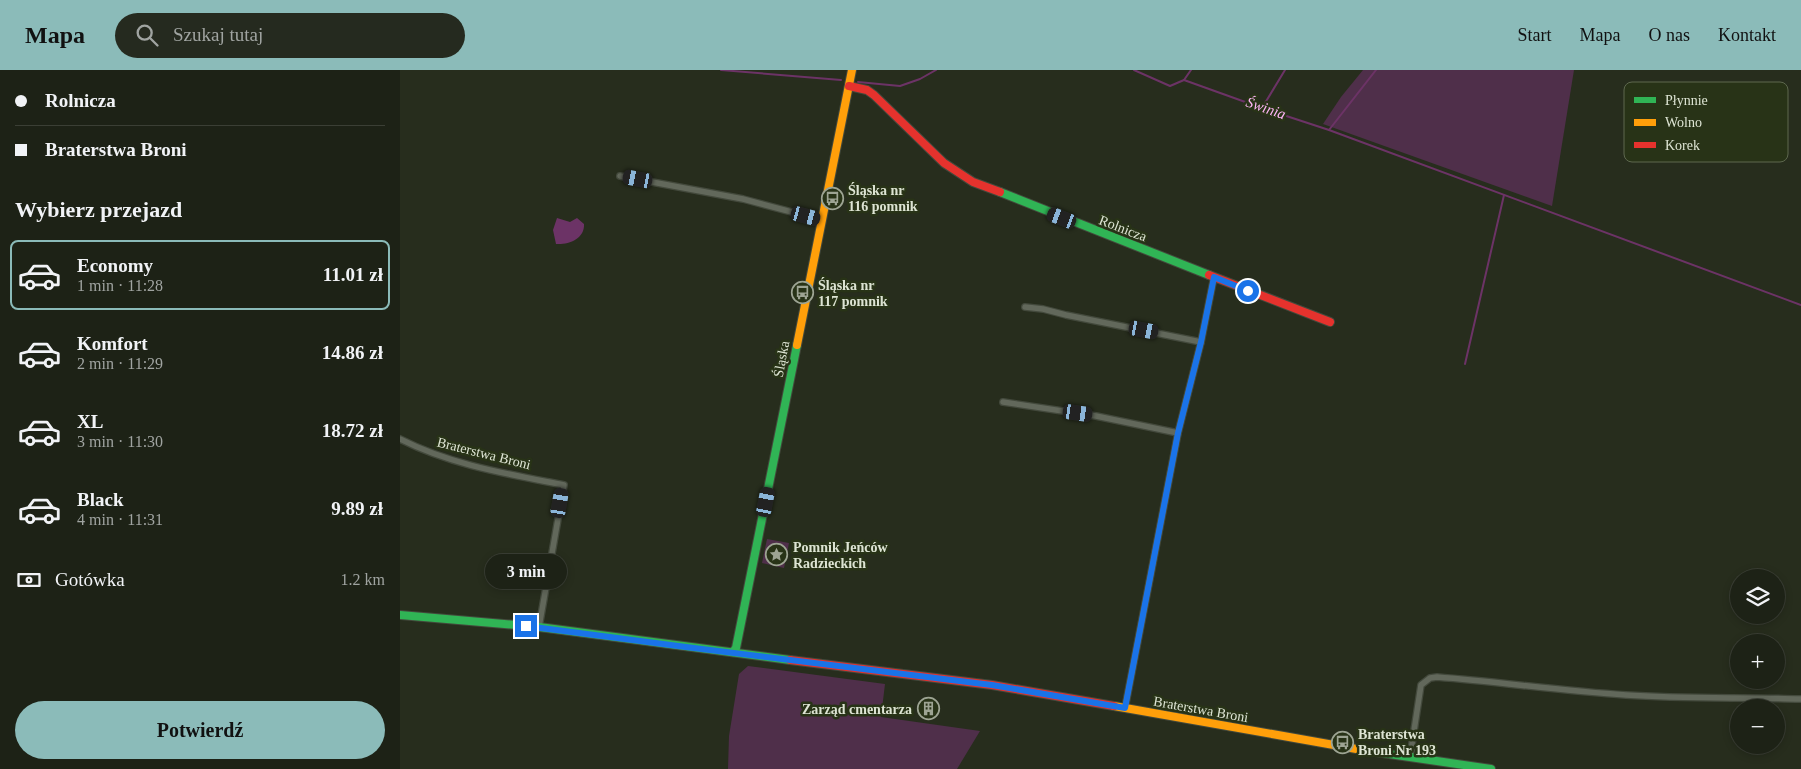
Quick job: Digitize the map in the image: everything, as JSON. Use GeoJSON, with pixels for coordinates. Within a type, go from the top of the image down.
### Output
{"type":"FeatureCollection","features":[{"type":"Feature","properties":{"kind":"street","name":"Śląska"},"geometry":{"type":"LineString","coordinates":[[733,652],[736,648],[763,518],[852,70]]}},
{"type":"Feature","properties":{"kind":"street","name":"Rolnicza"},"geometry":{"type":"LineString","coordinates":[[849,86],[866,90],[874,95],[944,163],[973,182],[1330,322]]}},
{"type":"Feature","properties":{"kind":"street"},"geometry":{"type":"LineString","coordinates":[[620,176],[743,199],[822,220]]}},
{"type":"Feature","properties":{"kind":"street"},"geometry":{"type":"LineString","coordinates":[[1125,708],[1178,433],[1201,342],[1214,277]]}},
{"type":"Feature","properties":{"kind":"street"},"geometry":{"type":"LineString","coordinates":[[1025,307],[1043,309],[1201,342]]}},
{"type":"Feature","properties":{"kind":"street"},"geometry":{"type":"LineString","coordinates":[[1003,402],[1096,416],[1178,433]]}},
{"type":"Feature","properties":{"kind":"street","name":"Braterstwa Broni"},"geometry":{"type":"LineString","coordinates":[[400,439],[426,451],[473,466],[564,485],[539,627]]}},
{"type":"Feature","properties":{"kind":"street","name":"Braterstwa Broni"},"geometry":{"type":"LineString","coordinates":[[400,615],[539,627],[992,685],[1410,757],[1491,769]]}},
{"type":"Feature","properties":{"kind":"street"},"geometry":{"type":"LineString","coordinates":[[1410,757],[1421,685],[1430,678],[1437,677],[1627,695],[1691,698],[1801,699]]}},
{"type":"Feature","properties":{"kind":"shaded area"},"geometry":{"type":"Polygon","coordinates":[[[1363,70],[1574,70],[1552,206],[1323,124],[1341,97],[1363,70]]]}},
{"type":"Feature","properties":{"kind":"shaded area"},"geometry":{"type":"Polygon","coordinates":[[[557,218],[570,222],[577,218],[584,224],[582,234],[570,242],[556,244],[553,230],[557,218]]]}},
{"type":"Feature","properties":{"kind":"shaded area"},"geometry":{"type":"Polygon","coordinates":[[[767,539],[789,543],[784,568],[762,563],[767,539]]]}},
{"type":"Feature","properties":{"kind":"shaded area"},"geometry":{"type":"Polygon","coordinates":[[[748,666],[885,684],[881,717],[980,731],[957,769],[728,769],[729,736],[739,674],[748,666]]]}},
{"type":"Feature","properties":{"kind":"waterway","name":"Świnia"},"geometry":{"type":"LineString","coordinates":[[721,70],[841,80]]}},
{"type":"Feature","properties":{"kind":"waterway","name":"Świnia"},"geometry":{"type":"LineString","coordinates":[[858,82],[900,86],[920,79],[936,70]]}},
{"type":"Feature","properties":{"kind":"waterway","name":"Świnia"},"geometry":{"type":"LineString","coordinates":[[1134,70],[1170,86],[1184,80],[1329,130],[1376,70]]}},
{"type":"Feature","properties":{"kind":"waterway"},"geometry":{"type":"LineString","coordinates":[[1184,80],[1191,70]]}},
{"type":"Feature","properties":{"kind":"waterway"},"geometry":{"type":"LineString","coordinates":[[1262,108],[1285,70]]}},
{"type":"Feature","properties":{"kind":"waterway"},"geometry":{"type":"LineString","coordinates":[[1329,130],[1801,305]]}},
{"type":"Feature","properties":{"kind":"waterway"},"geometry":{"type":"LineString","coordinates":[[1465,364],[1504,195]]}},
{"type":"Feature","properties":{"kind":"traffic: fast"},"geometry":{"type":"LineString","coordinates":[[1000,192],[1209,275]]}},
{"type":"Feature","properties":{"kind":"traffic: fast"},"geometry":{"type":"LineString","coordinates":[[733,652],[736,648],[797,345]]}},
{"type":"Feature","properties":{"kind":"traffic: fast"},"geometry":{"type":"LineString","coordinates":[[400,615],[539,627],[790,660]]}},
{"type":"Feature","properties":{"kind":"traffic: fast"},"geometry":{"type":"LineString","coordinates":[[1362,750],[1491,769]]}},
{"type":"Feature","properties":{"kind":"traffic: slow"},"geometry":{"type":"LineString","coordinates":[[797,345],[852,70]]}},
{"type":"Feature","properties":{"kind":"traffic: slow"},"geometry":{"type":"LineString","coordinates":[[1114,706],[1362,750]]}},
{"type":"Feature","properties":{"kind":"traffic: jam"},"geometry":{"type":"LineString","coordinates":[[849,86],[867,90],[874,95],[944,163],[973,182],[1000,192]]}},
{"type":"Feature","properties":{"kind":"traffic: jam"},"geometry":{"type":"LineString","coordinates":[[1209,275],[1330,322]]}},
{"type":"Feature","properties":{"kind":"traffic: jam"},"geometry":{"type":"LineString","coordinates":[[790,660],[992,685],[1114,706]]}},
{"type":"Feature","properties":{"kind":"place","name":"Śląska nr 116 pomnik"},"geometry":{"type":"Point","coordinates":[832,198]}},
{"type":"Feature","properties":{"kind":"place","name":"Śląska nr 117 pomnik"},"geometry":{"type":"Point","coordinates":[802,293]}},
{"type":"Feature","properties":{"kind":"place","name":"Pomnik Jeńców Radzieckich"},"geometry":{"type":"Point","coordinates":[777,555]}},
{"type":"Feature","properties":{"kind":"place","name":"Zarząd cmentarza"},"geometry":{"type":"Point","coordinates":[928,709]}},
{"type":"Feature","properties":{"kind":"place","name":"Braterstwa Broni Nr 193"},"geometry":{"type":"Point","coordinates":[1342,742]}},
{"type":"Feature","properties":{"kind":"route"},"geometry":{"type":"LineString","coordinates":[[526,626],[992,685],[1125,708],[1178,433],[1193,377],[1214,277],[1248,291]]}}]}
